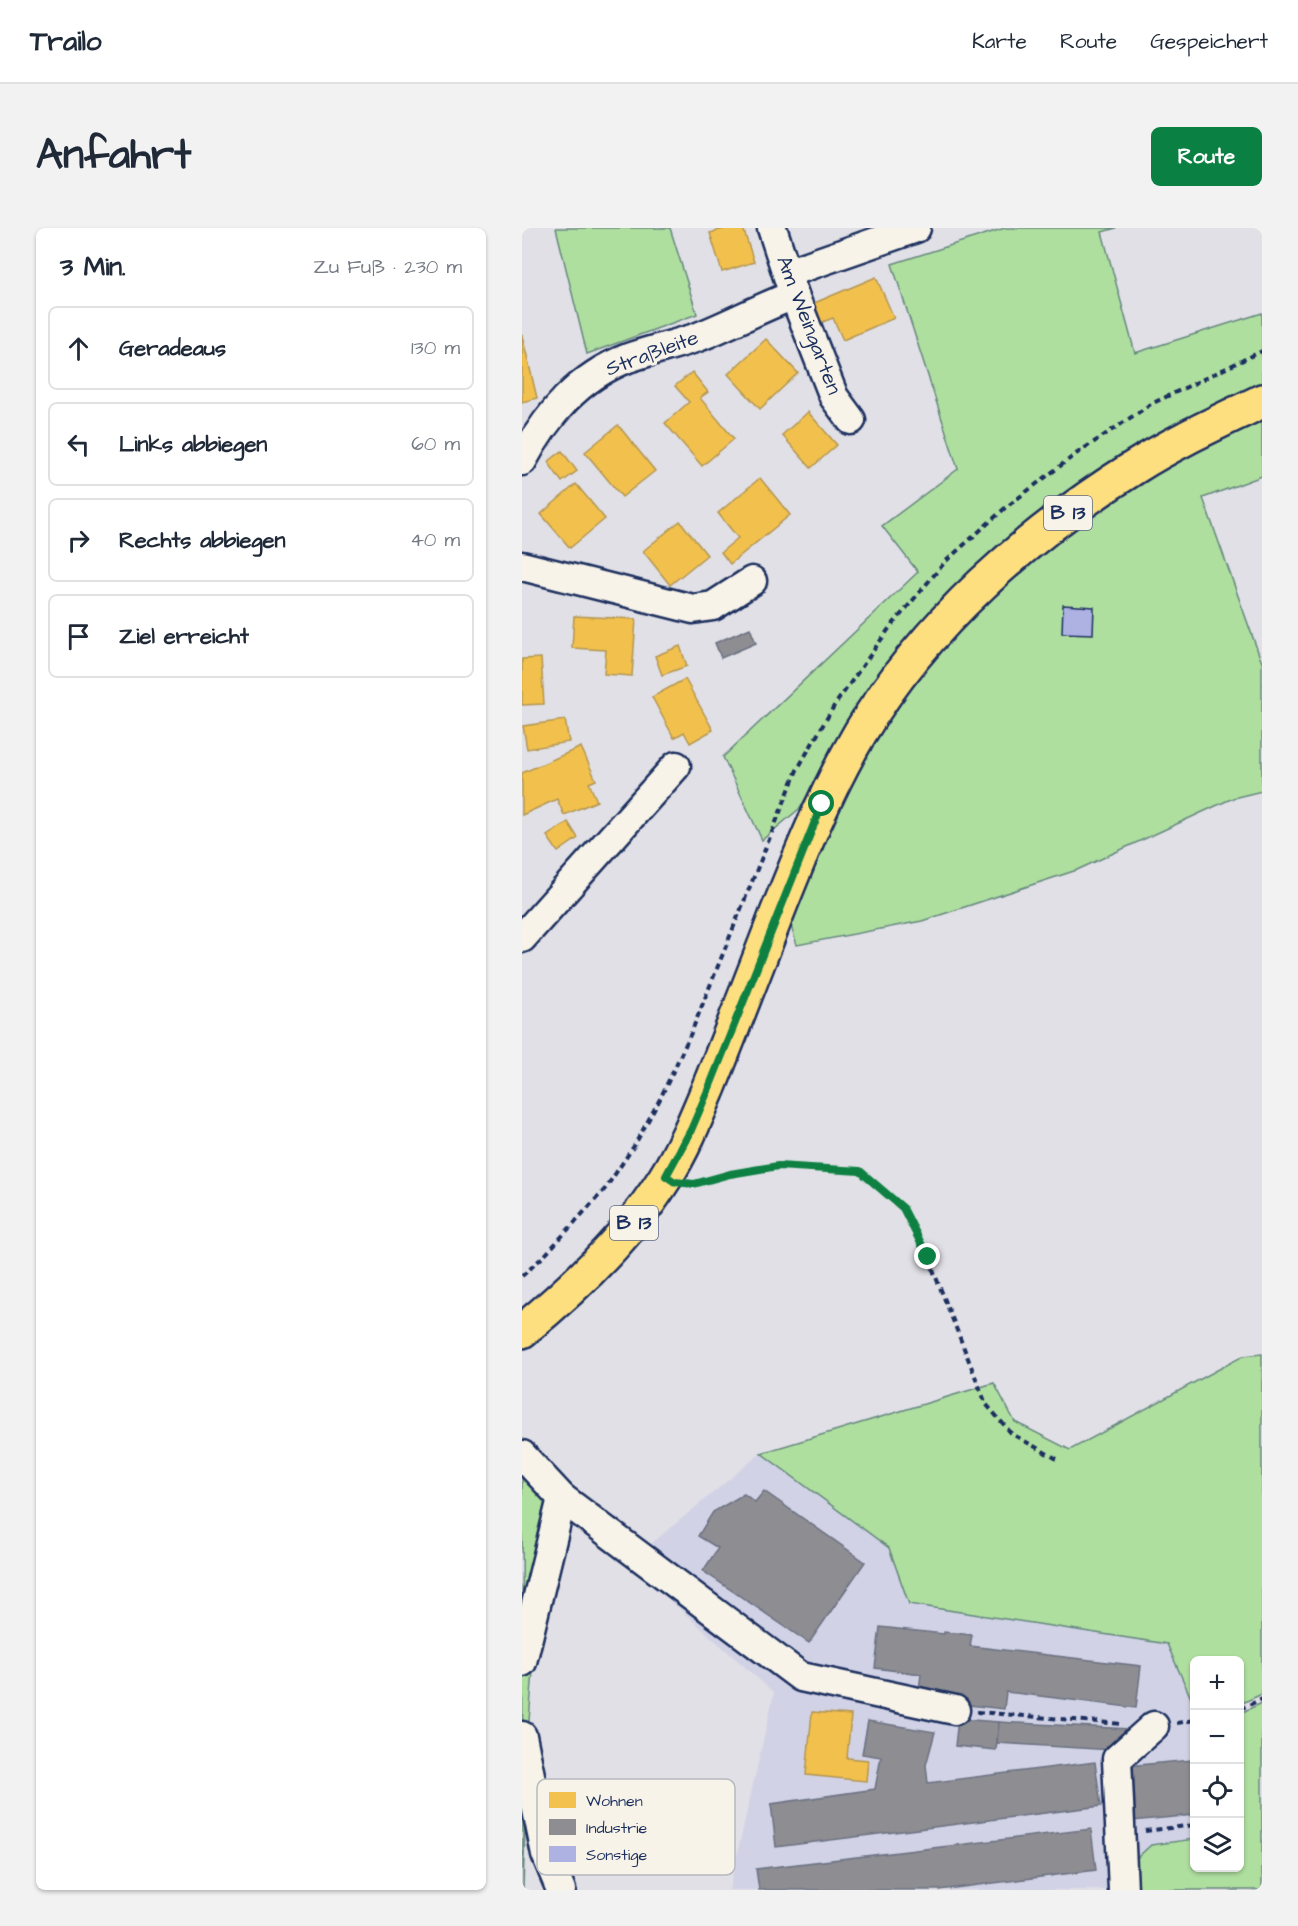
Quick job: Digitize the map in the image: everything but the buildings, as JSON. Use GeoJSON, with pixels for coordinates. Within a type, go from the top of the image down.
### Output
{"type":"FeatureCollection","features":[{"type":"Feature","properties":{"kind":"main road","name":"B 13"},"geometry":{"type":"LineString","coordinates":[[522,1331],[576,1282],[632,1226],[666,1176],[691,1130],[709,1088],[822,804],[861,731],[905,667],[1003,564],[1080,503],[1136,466],[1185,438],[1262,401]]}},
{"type":"Feature","properties":{"kind":"street","name":"Am Weingarten"},"geometry":{"type":"LineString","coordinates":[[772,228],[834,397],[851,420]]}},
{"type":"Feature","properties":{"kind":"street","name":"Straßleite"},"geometry":{"type":"LineString","coordinates":[[525,449],[567,396],[607,366],[699,336],[791,284],[916,228]]}},
{"type":"Feature","properties":{"kind":"street"},"geometry":{"type":"LineString","coordinates":[[522,566],[665,604],[693,609],[713,606],[752,581]]}},
{"type":"Feature","properties":{"kind":"street"},"geometry":{"type":"LineString","coordinates":[[522,938],[676,766]]}},
{"type":"Feature","properties":{"kind":"street"},"geometry":{"type":"LineString","coordinates":[[522,1455],[562,1498],[801,1677],[955,1710]]}},
{"type":"Feature","properties":{"kind":"street"},"geometry":{"type":"LineString","coordinates":[[522,1662],[562,1498]]}},
{"type":"Feature","properties":{"kind":"street"},"geometry":{"type":"LineString","coordinates":[[1123,1890],[1117,1759],[1154,1726]]}},
{"type":"Feature","properties":{"kind":"street"},"geometry":{"type":"LineString","coordinates":[[522,1736],[537,1810]]}},
{"type":"Feature","properties":{"kind":"street"},"geometry":{"type":"LineString","coordinates":[[540,1890],[542,1875]]}},
{"type":"Feature","properties":{"kind":"street"},"geometry":{"type":"LineString","coordinates":[[555,1875],[561,1890]]}},
{"type":"Feature","properties":{"kind":"path"},"geometry":{"type":"LineString","coordinates":[[666,1176],[675,1182],[694,1184],[730,1174],[778,1166],[860,1171],[903,1208],[928,1257],[986,1404],[1012,1434],[1057,1459]]}},
{"type":"Feature","properties":{"kind":"path"},"geometry":{"type":"LineString","coordinates":[[1244,1707],[1262,1699]]}},
{"type":"Feature","properties":{"kind":"path"},"geometry":{"type":"LineString","coordinates":[[955,1710],[1154,1726],[1190,1721]]}},
{"type":"Feature","properties":{"kind":"path"},"geometry":{"type":"LineString","coordinates":[[1120,1834],[1190,1825]]}},
{"type":"Feature","properties":{"kind":"shaded area"},"geometry":{"type":"Polygon","coordinates":[[[761,1453],[889,1548],[909,1604],[1168,1644],[1190,1696],[1190,1840],[1151,1845],[1129,1890],[729,1890],[732,1875],[735,1875],[735,1864],[774,1693],[628,1563],[761,1453]]]}},
{"type":"Feature","properties":{"kind":"green space"},"geometry":{"type":"Polygon","coordinates":[[[556,228],[670,228],[697,314],[587,354],[556,228]]]}},
{"type":"Feature","properties":{"kind":"green space"},"geometry":{"type":"Polygon","coordinates":[[[1005,228],[1116,228],[1102,232],[1135,353],[1262,313],[1262,386],[895,656],[799,809],[762,840],[723,757],[918,572],[882,526],[958,469],[892,264],[1005,228]]]}},
{"type":"Feature","properties":{"kind":"green space"},"geometry":{"type":"Polygon","coordinates":[[[1262,416],[1262,476],[1203,498],[1262,663],[1262,791],[1233,798],[1077,870],[922,921],[797,945],[787,913],[819,829],[919,665],[1039,546],[1169,463],[1262,416]]]}},
{"type":"Feature","properties":{"kind":"green space"},"geometry":{"type":"Polygon","coordinates":[[[1262,1354],[1262,1694],[1244,1702],[1244,1656],[1190,1656],[1190,1696],[1167,1644],[909,1604],[889,1548],[761,1453],[994,1383],[1015,1422],[1070,1450],[1243,1356],[1262,1354]]]}},
{"type":"Feature","properties":{"kind":"green space"},"geometry":{"type":"Polygon","coordinates":[[[522,1470],[547,1496],[528,1733],[523,1890],[522,1470]]]}},
{"type":"Feature","properties":{"kind":"green space"},"geometry":{"type":"Polygon","coordinates":[[[1262,1703],[1262,1890],[1129,1890],[1127,1867],[1151,1845],[1190,1840],[1190,1872],[1244,1872],[1244,1711],[1262,1703]]]}},
{"type":"Feature","properties":{"kind":"route"},"geometry":{"type":"LineString","coordinates":[[822,804],[709,1088],[691,1130],[666,1176],[675,1182],[694,1184],[730,1174],[778,1166],[860,1171],[903,1208],[928,1257]]}}]}
